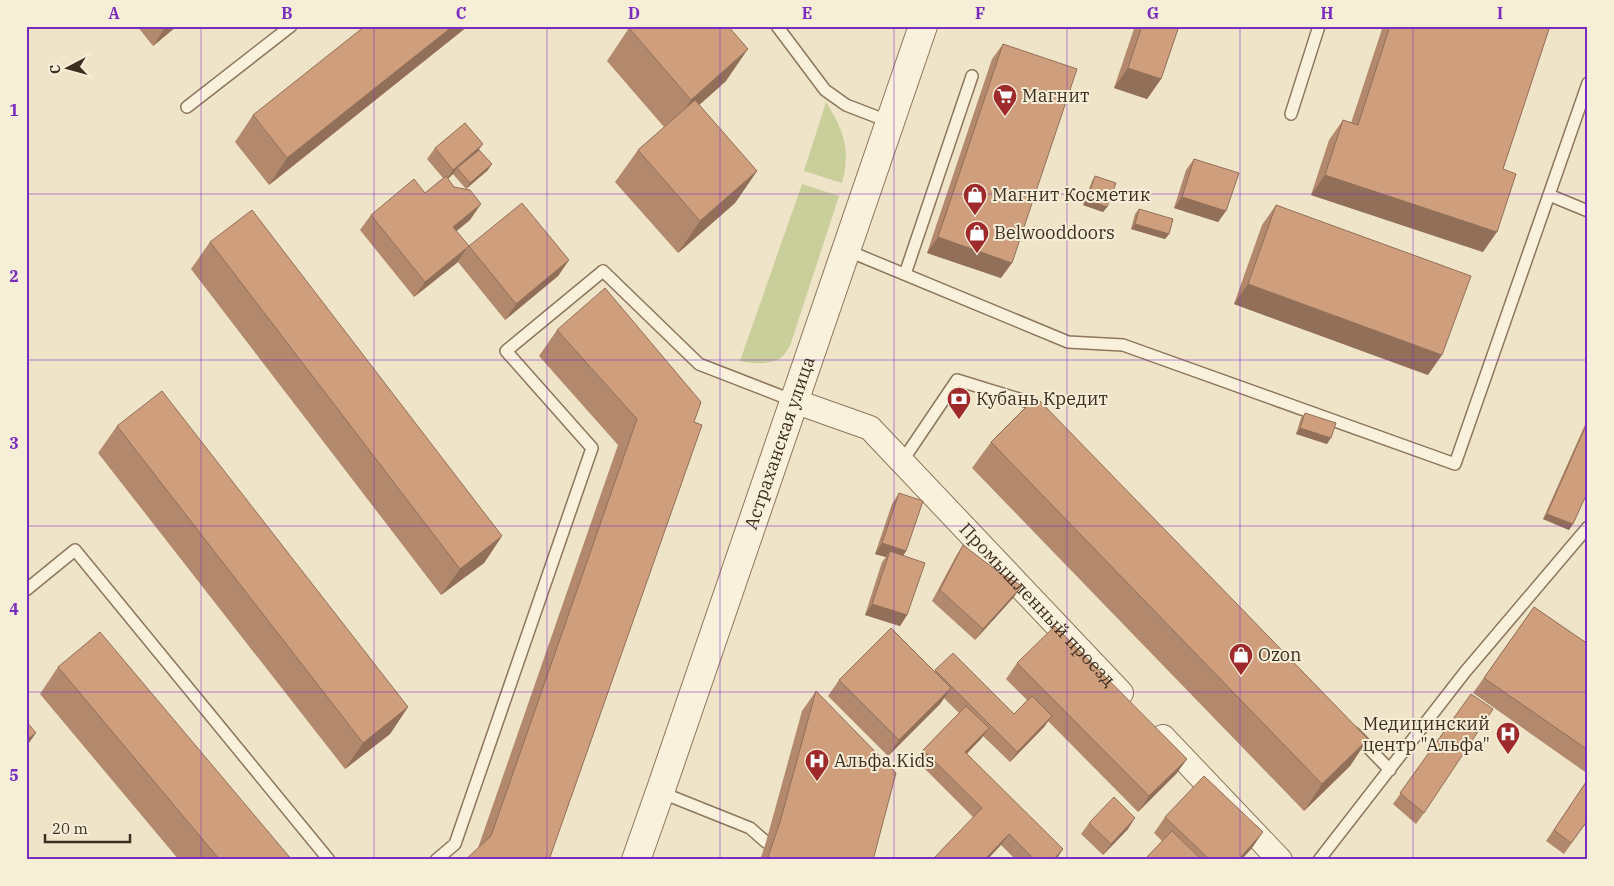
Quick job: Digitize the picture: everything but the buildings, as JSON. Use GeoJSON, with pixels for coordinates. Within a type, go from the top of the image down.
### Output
{"type":"FeatureCollection","features":[{"type":"Feature","properties":{"kind":"street","name":"Астраханская улица"},"geometry":{"type":"LineString","coordinates":[[636,860],[923,26]]}},
{"type":"Feature","properties":{"kind":"street","name":"Промышленный проезд"},"geometry":{"type":"LineString","coordinates":[[794,401],[870,428],[901,463],[1280,860]]}},
{"type":"Feature","properties":{"kind":"lane"},"geometry":{"type":"LineString","coordinates":[[187,107],[291,26]]}},
{"type":"Feature","properties":{"kind":"lane"},"geometry":{"type":"LineString","coordinates":[[777,26],[825,90],[846,105],[890,122]]}},
{"type":"Feature","properties":{"kind":"lane"},"geometry":{"type":"LineString","coordinates":[[1291,114],[1319,26]]}},
{"type":"Feature","properties":{"kind":"lane"},"geometry":{"type":"LineString","coordinates":[[905,274],[972,76]]}},
{"type":"Feature","properties":{"kind":"lane"},"geometry":{"type":"LineString","coordinates":[[846,250],[1068,342],[1123,345],[1455,464],[1588,83]]}},
{"type":"Feature","properties":{"kind":"lane"},"geometry":{"type":"LineString","coordinates":[[1549,195],[1588,211]]}},
{"type":"Feature","properties":{"kind":"lane"},"geometry":{"type":"LineString","coordinates":[[436,860],[455,844],[592,448],[506,351],[603,271],[699,364],[794,401]]}},
{"type":"Feature","properties":{"kind":"lane"},"geometry":{"type":"LineString","coordinates":[[901,463],[957,380],[1032,403],[1046,417]]}},
{"type":"Feature","properties":{"kind":"lane"},"geometry":{"type":"LineString","coordinates":[[1319,860],[1465,672],[1588,526]]}},
{"type":"Feature","properties":{"kind":"lane"},"geometry":{"type":"LineString","coordinates":[[26,590],[76,550],[329,860]]}},
{"type":"Feature","properties":{"kind":"lane"},"geometry":{"type":"LineString","coordinates":[[1348,727],[1390,770]]}},
{"type":"Feature","properties":{"kind":"lane"},"geometry":{"type":"LineString","coordinates":[[660,792],[750,828],[766,842]]}},
{"type":"Feature","properties":{"kind":"green space"},"geometry":{"type":"Polygon","coordinates":[[[826,102],[841,131],[846,151],[842,183],[804,171],[826,102]]]}},
{"type":"Feature","properties":{"kind":"green space"},"geometry":{"type":"Polygon","coordinates":[[[802,184],[839,196],[790,346],[778,360],[767,363],[740,361],[802,184]]]}},
{"type":"Feature","properties":{"kind":"place","name":"Магнит"},"geometry":{"type":"Point","coordinates":[1005,117]}},
{"type":"Feature","properties":{"kind":"place","name":"Магнит Косметик"},"geometry":{"type":"Point","coordinates":[975,216]}},
{"type":"Feature","properties":{"kind":"place","name":"Belwooddoors"},"geometry":{"type":"Point","coordinates":[977,254]}},
{"type":"Feature","properties":{"kind":"place","name":"Кубань Кредит"},"geometry":{"type":"Point","coordinates":[959,420]}},
{"type":"Feature","properties":{"kind":"place","name":"Ozon"},"geometry":{"type":"Point","coordinates":[1241,676]}},
{"type":"Feature","properties":{"kind":"place","name":"Медицинский центр \"Альфа\""},"geometry":{"type":"Point","coordinates":[1508,755]}},
{"type":"Feature","properties":{"kind":"place","name":"Альфа.Kids"},"geometry":{"type":"Point","coordinates":[817,782]}}]}
